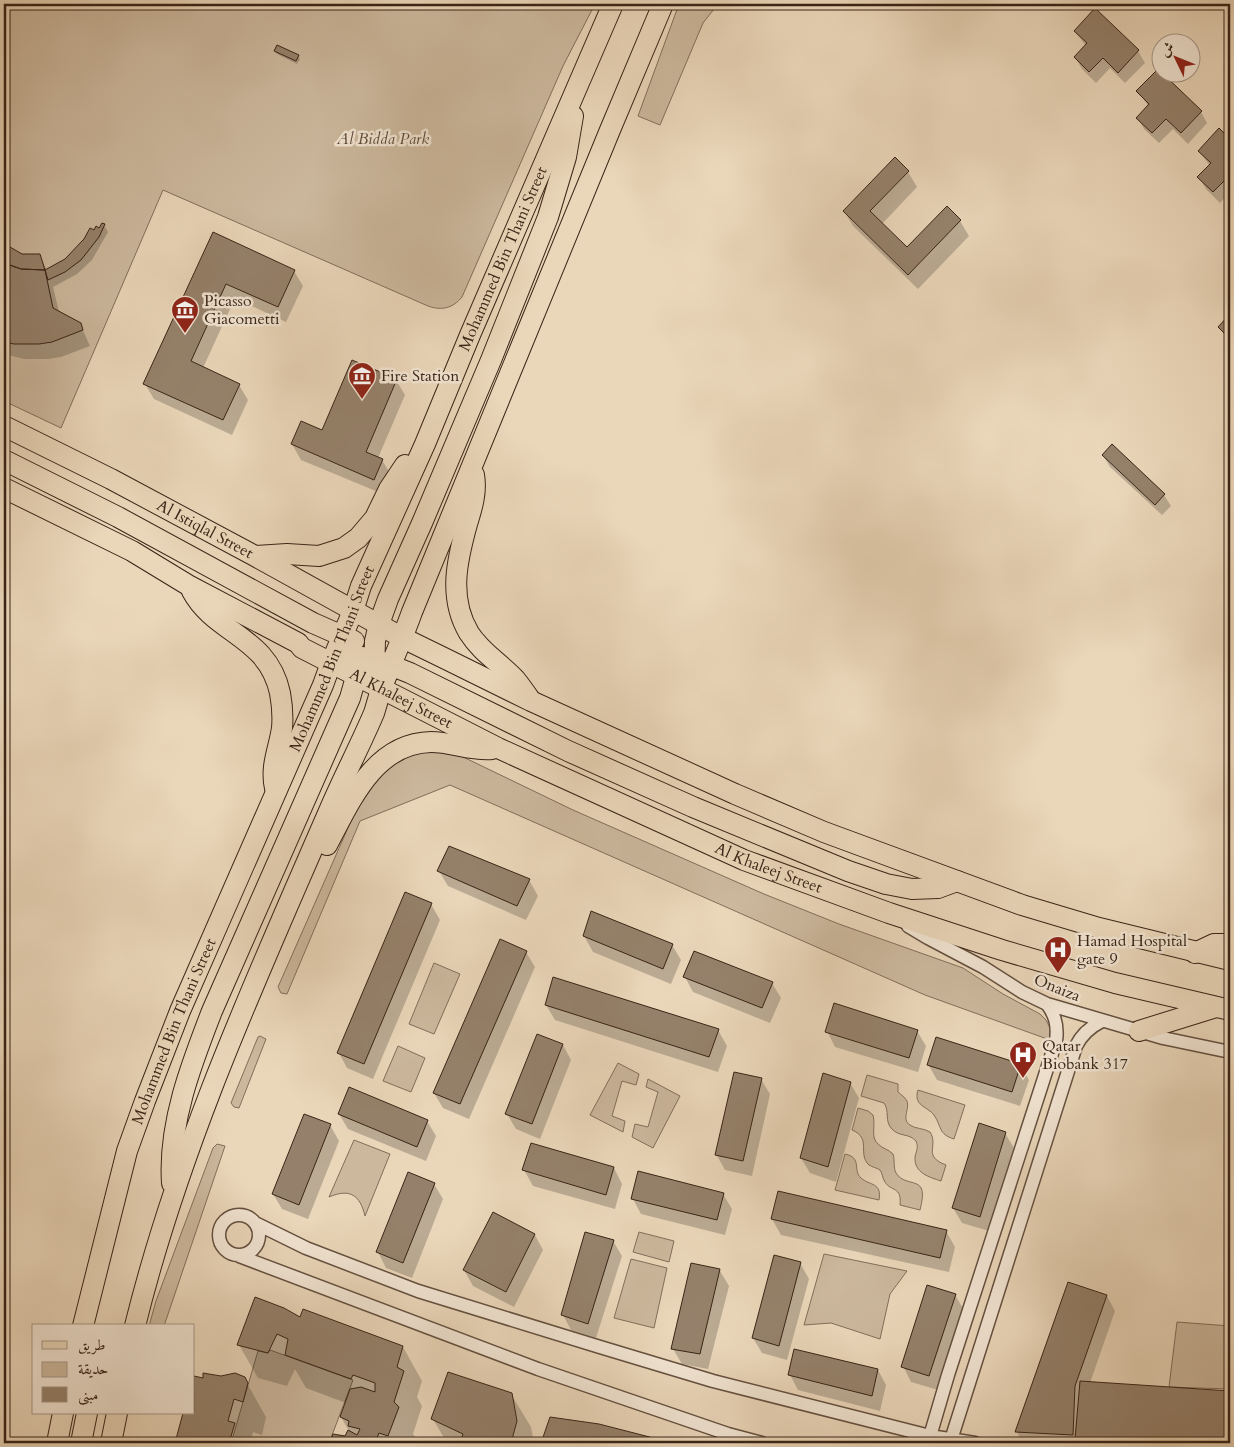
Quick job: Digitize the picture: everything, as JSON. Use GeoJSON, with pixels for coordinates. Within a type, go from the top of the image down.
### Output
{"type":"FeatureCollection","features":[{"type":"Feature","properties":{"kind":"main road","name":"Mohammed Bin Thani Street"},"geometry":{"type":"LineString","coordinates":[[84,1324],[130,1143],[180,1011],[323,685],[361,586],[425,444],[470,334],[613,4]]}},
{"type":"Feature","properties":{"kind":"main road"},"geometry":{"type":"LineString","coordinates":[[4,488],[132,551],[188,585],[298,643],[302,648],[331,663],[346,656],[373,654],[403,638],[610,130],[664,4]]}},
{"type":"Feature","properties":{"kind":"main road"},"geometry":{"type":"LineString","coordinates":[[174,1192],[171,1164],[174,1137],[194,1059],[212,1011],[350,698],[357,677],[373,654],[379,624],[388,600],[491,360],[548,217],[566,157],[580,80]]}},
{"type":"Feature","properties":{"kind":"main road","name":"Al Istiqlal Street"},"geometry":{"type":"LineString","coordinates":[[4,426],[111,479],[403,638]]}},
{"type":"Feature","properties":{"kind":"main road"},"geometry":{"type":"LineString","coordinates":[[255,556],[287,554],[319,556],[336,551],[352,543],[375,518],[402,469],[425,444]]}},
{"type":"Feature","properties":{"kind":"main road"},"geometry":{"type":"LineString","coordinates":[[4,460],[118,517],[313,623],[410,673],[568,751],[693,807],[848,871],[886,884],[912,889],[938,888],[957,881]]}},
{"type":"Feature","properties":{"kind":"main road"},"geometry":{"type":"LineString","coordinates":[[472,467],[476,487],[473,505],[460,549],[456,579],[456,593],[460,610],[468,632],[475,642],[516,680],[531,701]]}},
{"type":"Feature","properties":{"kind":"main road"},"geometry":{"type":"LineString","coordinates":[[188,585],[202,605],[253,646],[274,676],[280,691],[282,720],[273,770],[276,791]]}},
{"type":"Feature","properties":{"kind":"main road"},"geometry":{"type":"LineString","coordinates":[[136,1324],[149,1271],[174,1192],[221,1065],[288,905],[374,711],[381,690],[373,654],[360,622],[353,611]]}},
{"type":"Feature","properties":{"kind":"main road"},"geometry":{"type":"LineString","coordinates":[[403,638],[531,701],[735,794],[824,832],[1064,918],[1194,953],[1230,960]]}},
{"type":"Feature","properties":{"kind":"main road","name":"Al Khaleej Street"},"geometry":{"type":"LineString","coordinates":[[331,663],[498,748],[744,860],[889,913],[1002,950],[1106,980],[1223,1008]]}},
{"type":"Feature","properties":{"kind":"main road"},"geometry":{"type":"LineString","coordinates":[[288,905],[307,882],[358,787],[371,771],[388,756],[407,747],[430,742],[471,748],[498,748]]}},
{"type":"Feature","properties":{"kind":"main road"},"geometry":{"type":"LineString","coordinates":[[1194,953],[1214,944],[1230,944]]}},
{"type":"Feature","properties":{"kind":"main road"},"geometry":{"type":"LineString","coordinates":[[1139,1031],[1223,1008]]}},
{"type":"Feature","properties":{"kind":"main road"},"geometry":{"type":"LineString","coordinates":[[57,1443],[63,1414]]}},
{"type":"Feature","properties":{"kind":"main road"},"geometry":{"type":"LineString","coordinates":[[81,1443],[87,1414]]}},
{"type":"Feature","properties":{"kind":"main road"},"geometry":{"type":"LineString","coordinates":[[111,1443],[116,1414]]}},
{"type":"Feature","properties":{"kind":"street","name":"Onaiza"},"geometry":{"type":"LineString","coordinates":[[889,913],[928,938],[1022,992],[1047,1004],[1139,1031],[1230,1052]]}},
{"type":"Feature","properties":{"kind":"street"},"geometry":{"type":"LineString","coordinates":[[929,1440],[1056,1041],[1055,1018],[1047,1004]]}},
{"type":"Feature","properties":{"kind":"street"},"geometry":{"type":"LineString","coordinates":[[950,1441],[1076,1046],[1084,1034],[1102,1021]]}},
{"type":"Feature","properties":{"kind":"street"},"geometry":{"type":"LineString","coordinates":[[762,1443],[728,1434],[538,1369],[226,1251],[220,1244],[220,1226],[226,1219],[239,1215],[248,1217],[255,1223],[306,1248],[418,1291],[713,1381],[929,1440],[975,1443]]}},
{"type":"Feature","properties":{"kind":"street"},"geometry":{"type":"LineString","coordinates":[[239,1256],[248,1254],[257,1244],[260,1235],[255,1223]]}},
{"type":"Feature","properties":{"kind":"green space","name":"Al Bidda Park"},"geometry":{"type":"Polygon","coordinates":[[[4,4],[595,4],[563,66],[462,297],[455,304],[447,308],[428,306],[163,190],[61,428],[4,401],[4,4]]]}},
{"type":"Feature","properties":{"kind":"green space"},"geometry":{"type":"Polygon","coordinates":[[[679,4],[718,4],[703,23],[660,125],[638,116],[679,4]]]}},
{"type":"Feature","properties":{"kind":"green space"},"geometry":{"type":"Polygon","coordinates":[[[430,750],[457,754],[573,810],[764,894],[839,924],[963,968],[1003,994],[1040,1014],[1050,1028],[1050,1040],[925,995],[450,785],[360,821],[287,994],[281,993],[278,987],[358,805],[388,765],[407,755],[430,750]]]}},
{"type":"Feature","properties":{"kind":"green space"},"geometry":{"type":"Polygon","coordinates":[[[434,963],[460,974],[434,1034],[409,1024],[434,963]]]}},
{"type":"Feature","properties":{"kind":"green space"},"geometry":{"type":"Polygon","coordinates":[[[260,1036],[266,1039],[239,1108],[234,1107],[231,1103],[260,1036]]]}},
{"type":"Feature","properties":{"kind":"green space"},"geometry":{"type":"Polygon","coordinates":[[[398,1046],[425,1058],[411,1092],[383,1081],[398,1046]]]}},
{"type":"Feature","properties":{"kind":"green space"},"geometry":{"type":"Polygon","coordinates":[[[618,1063],[639,1074],[636,1085],[622,1081],[612,1116],[625,1121],[623,1132],[590,1115],[618,1063]]]}},
{"type":"Feature","properties":{"kind":"green space"},"geometry":{"type":"Polygon","coordinates":[[[867,1075],[898,1084],[898,1092],[908,1104],[907,1123],[930,1132],[933,1142],[933,1154],[939,1162],[946,1165],[941,1181],[923,1174],[917,1167],[915,1162],[916,1141],[892,1129],[888,1123],[887,1109],[884,1103],[861,1096],[867,1075]]]}},
{"type":"Feature","properties":{"kind":"green space"},"geometry":{"type":"Polygon","coordinates":[[[648,1079],[680,1096],[653,1148],[632,1137],[635,1124],[648,1127],[658,1092],[646,1087],[648,1079]]]}},
{"type":"Feature","properties":{"kind":"green space"},"geometry":{"type":"Polygon","coordinates":[[[918,1090],[965,1105],[954,1139],[945,1135],[934,1115],[919,1103],[917,1099],[918,1090]]]}},
{"type":"Feature","properties":{"kind":"green space"},"geometry":{"type":"Polygon","coordinates":[[[858,1108],[868,1111],[873,1115],[874,1138],[880,1146],[893,1154],[896,1173],[906,1181],[920,1186],[922,1198],[920,1210],[900,1205],[898,1192],[887,1185],[880,1170],[869,1165],[866,1161],[861,1137],[852,1130],[858,1108]]]}},
{"type":"Feature","properties":{"kind":"green space"},"geometry":{"type":"Polygon","coordinates":[[[354,1140],[390,1154],[365,1216],[360,1203],[353,1195],[343,1193],[329,1197],[354,1140]]]}},
{"type":"Feature","properties":{"kind":"green space"},"geometry":{"type":"Polygon","coordinates":[[[217,1144],[225,1146],[165,1324],[150,1324],[156,1301],[213,1148],[217,1144]]]}},
{"type":"Feature","properties":{"kind":"green space"},"geometry":{"type":"Polygon","coordinates":[[[845,1154],[856,1161],[858,1175],[864,1181],[877,1187],[879,1190],[879,1200],[835,1190],[845,1154]]]}},
{"type":"Feature","properties":{"kind":"green space"},"geometry":{"type":"Polygon","coordinates":[[[639,1232],[674,1241],[669,1262],[633,1252],[639,1232]]]}},
{"type":"Feature","properties":{"kind":"green space"},"geometry":{"type":"Polygon","coordinates":[[[824,1254],[907,1271],[890,1294],[880,1339],[831,1323],[804,1325],[824,1254]]]}},
{"type":"Feature","properties":{"kind":"green space"},"geometry":{"type":"Polygon","coordinates":[[[631,1259],[667,1268],[654,1328],[614,1318],[631,1259]]]}},
{"type":"Feature","properties":{"kind":"green space"},"geometry":{"type":"Polygon","coordinates":[[[1177,1322],[1230,1326],[1230,1389],[1169,1387],[1177,1322]]]}},
{"type":"Feature","properties":{"kind":"green space"},"geometry":{"type":"Polygon","coordinates":[[[270,1350],[353,1380],[329,1443],[231,1443],[258,1351],[268,1353],[270,1350]]]}},
{"type":"Feature","properties":{"kind":"building"},"geometry":{"type":"Polygon","coordinates":[[[1095,8],[1139,50],[1118,73],[1103,58],[1089,72],[1074,57],[1087,43],[1074,31],[1095,8]]]}},
{"type":"Feature","properties":{"kind":"building"},"geometry":{"type":"Polygon","coordinates":[[[277,45],[299,55],[296,61],[274,51],[277,45]]]}},
{"type":"Feature","properties":{"kind":"building"},"geometry":{"type":"Polygon","coordinates":[[[1152,75],[1152,82],[1172,82],[1202,111],[1181,133],[1166,119],[1152,133],[1136,118],[1149,104],[1136,91],[1152,75]]]}},
{"type":"Feature","properties":{"kind":"building"},"geometry":{"type":"Polygon","coordinates":[[[1219,128],[1230,139],[1230,181],[1227,178],[1213,192],[1197,177],[1211,163],[1198,151],[1219,128]]]}},
{"type":"Feature","properties":{"kind":"building"},"geometry":{"type":"Polygon","coordinates":[[[895,157],[909,171],[870,211],[907,247],[947,206],[961,220],[908,275],[843,211],[895,157]]]}},
{"type":"Feature","properties":{"kind":"building"},"geometry":{"type":"Polygon","coordinates":[[[102,223],[105,224],[99,237],[81,260],[65,272],[48,280],[45,270],[65,259],[84,239],[90,228],[94,230],[96,226],[99,228],[102,223]]]}},
{"type":"Feature","properties":{"kind":"building","name":"Picasso Giacometti"},"geometry":{"type":"Polygon","coordinates":[[[213,232],[295,270],[278,307],[226,284],[191,361],[240,384],[223,420],[143,384],[213,232]]]}},
{"type":"Feature","properties":{"kind":"building"},"geometry":{"type":"Polygon","coordinates":[[[4,241],[22,254],[40,254],[45,270],[21,269],[4,263],[4,241]]]}},
{"type":"Feature","properties":{"kind":"building"},"geometry":{"type":"Polygon","coordinates":[[[4,263],[21,269],[45,270],[53,308],[81,323],[83,330],[52,342],[39,344],[4,342],[4,263]]]}},
{"type":"Feature","properties":{"kind":"building"},"geometry":{"type":"Polygon","coordinates":[[[1230,314],[1230,339],[1218,327],[1230,314]]]}},
{"type":"Feature","properties":{"kind":"building","name":"Fire Station"},"geometry":{"type":"Polygon","coordinates":[[[352,360],[397,379],[366,452],[383,459],[374,480],[291,444],[301,421],[322,430],[352,360]]]}},
{"type":"Feature","properties":{"kind":"building"},"geometry":{"type":"Polygon","coordinates":[[[1112,444],[1165,494],[1155,505],[1102,455],[1112,444]]]}},
{"type":"Feature","properties":{"kind":"building"},"geometry":{"type":"Polygon","coordinates":[[[449,846],[530,879],[517,906],[437,871],[449,846]]]}},
{"type":"Feature","properties":{"kind":"building"},"geometry":{"type":"Polygon","coordinates":[[[405,892],[432,903],[364,1064],[337,1053],[405,892]]]}},
{"type":"Feature","properties":{"kind":"building"},"geometry":{"type":"Polygon","coordinates":[[[591,911],[673,944],[663,969],[583,936],[591,911]]]}},
{"type":"Feature","properties":{"kind":"building"},"geometry":{"type":"Polygon","coordinates":[[[500,939],[527,951],[460,1104],[433,1093],[500,939]]]}},
{"type":"Feature","properties":{"kind":"building"},"geometry":{"type":"Polygon","coordinates":[[[694,951],[773,982],[762,1008],[683,977],[694,951]]]}},
{"type":"Feature","properties":{"kind":"building"},"geometry":{"type":"Polygon","coordinates":[[[553,977],[719,1029],[709,1057],[545,1005],[553,977]]]}},
{"type":"Feature","properties":{"kind":"building"},"geometry":{"type":"Polygon","coordinates":[[[834,1003],[918,1030],[909,1058],[825,1032],[834,1003]]]}},
{"type":"Feature","properties":{"kind":"building"},"geometry":{"type":"Polygon","coordinates":[[[537,1034],[563,1044],[532,1124],[505,1114],[537,1034]]]}},
{"type":"Feature","properties":{"kind":"building"},"geometry":{"type":"Polygon","coordinates":[[[936,1037],[1021,1064],[1012,1092],[927,1065],[936,1037]]]}},
{"type":"Feature","properties":{"kind":"building"},"geometry":{"type":"Polygon","coordinates":[[[734,1072],[762,1078],[743,1161],[715,1155],[734,1072]]]}},
{"type":"Feature","properties":{"kind":"building"},"geometry":{"type":"Polygon","coordinates":[[[823,1073],[851,1082],[828,1167],[800,1158],[823,1073]]]}},
{"type":"Feature","properties":{"kind":"building"},"geometry":{"type":"Polygon","coordinates":[[[349,1087],[428,1120],[417,1147],[338,1114],[349,1087]]]}},
{"type":"Feature","properties":{"kind":"building"},"geometry":{"type":"Polygon","coordinates":[[[304,1114],[331,1124],[299,1205],[272,1194],[304,1114]]]}},
{"type":"Feature","properties":{"kind":"building"},"geometry":{"type":"Polygon","coordinates":[[[979,1123],[1006,1132],[980,1217],[952,1208],[979,1123]]]}},
{"type":"Feature","properties":{"kind":"building"},"geometry":{"type":"Polygon","coordinates":[[[531,1143],[614,1167],[606,1195],[522,1170],[531,1143]]]}},
{"type":"Feature","properties":{"kind":"building"},"geometry":{"type":"Polygon","coordinates":[[[638,1171],[724,1193],[717,1220],[631,1199],[638,1171]]]}},
{"type":"Feature","properties":{"kind":"building"},"geometry":{"type":"Polygon","coordinates":[[[408,1172],[435,1183],[403,1263],[376,1252],[408,1172]]]}},
{"type":"Feature","properties":{"kind":"building"},"geometry":{"type":"Polygon","coordinates":[[[778,1191],[947,1230],[940,1258],[771,1219],[778,1191]]]}},
{"type":"Feature","properties":{"kind":"building"},"geometry":{"type":"Polygon","coordinates":[[[493,1212],[535,1234],[506,1292],[463,1270],[493,1212]]]}},
{"type":"Feature","properties":{"kind":"building"},"geometry":{"type":"Polygon","coordinates":[[[585,1232],[614,1240],[588,1324],[561,1315],[585,1232]]]}},
{"type":"Feature","properties":{"kind":"building"},"geometry":{"type":"Polygon","coordinates":[[[774,1255],[801,1262],[779,1346],[752,1338],[774,1255]]]}},
{"type":"Feature","properties":{"kind":"building"},"geometry":{"type":"Polygon","coordinates":[[[691,1263],[720,1269],[700,1354],[671,1349],[691,1263]]]}},
{"type":"Feature","properties":{"kind":"building"},"geometry":{"type":"Polygon","coordinates":[[[1068,1282],[1107,1295],[1075,1386],[1073,1435],[1015,1432],[1068,1282]]]}},
{"type":"Feature","properties":{"kind":"building"},"geometry":{"type":"Polygon","coordinates":[[[927,1285],[956,1294],[929,1376],[901,1367],[927,1285]]]}},
{"type":"Feature","properties":{"kind":"building"},"geometry":{"type":"Polygon","coordinates":[[[255,1297],[284,1308],[300,1317],[303,1309],[403,1346],[397,1367],[404,1371],[394,1402],[399,1407],[388,1436],[379,1433],[375,1443],[329,1443],[333,1434],[345,1436],[348,1430],[357,1435],[360,1429],[348,1426],[349,1421],[340,1417],[350,1389],[361,1387],[375,1392],[375,1383],[353,1375],[351,1379],[285,1355],[288,1339],[277,1334],[268,1353],[237,1345],[255,1297]]]}},
{"type":"Feature","properties":{"kind":"building"},"geometry":{"type":"Polygon","coordinates":[[[794,1349],[878,1369],[872,1396],[788,1375],[794,1349]]]}},
{"type":"Feature","properties":{"kind":"building"},"geometry":{"type":"Polygon","coordinates":[[[448,1372],[512,1393],[517,1421],[511,1443],[460,1443],[463,1434],[431,1419],[448,1372]]]}},
{"type":"Feature","properties":{"kind":"building"},"geometry":{"type":"Polygon","coordinates":[[[203,1373],[221,1376],[235,1373],[245,1377],[248,1383],[243,1402],[234,1399],[228,1421],[235,1423],[229,1443],[185,1443],[176,1439],[183,1414],[195,1414],[195,1376],[203,1378],[203,1373]]]}},
{"type":"Feature","properties":{"kind":"building"},"geometry":{"type":"Polygon","coordinates":[[[1080,1381],[1230,1391],[1230,1436],[1227,1443],[1114,1443],[1075,1439],[1080,1381]]]}},
{"type":"Feature","properties":{"kind":"building"},"geometry":{"type":"Polygon","coordinates":[[[550,1417],[599,1424],[673,1443],[541,1443],[550,1417]]]}},
{"type":"Feature","properties":{"kind":"place","name":"Picasso Giacometti"},"geometry":{"type":"Point","coordinates":[185,334]}},
{"type":"Feature","properties":{"kind":"place","name":"Fire Station"},"geometry":{"type":"Point","coordinates":[362,400]}},
{"type":"Feature","properties":{"kind":"place","name":"Hamad Hospital gate 9"},"geometry":{"type":"Point","coordinates":[1058,974]}},
{"type":"Feature","properties":{"kind":"place","name":"Qatar Biobank 317"},"geometry":{"type":"Point","coordinates":[1023,1079]}}]}
